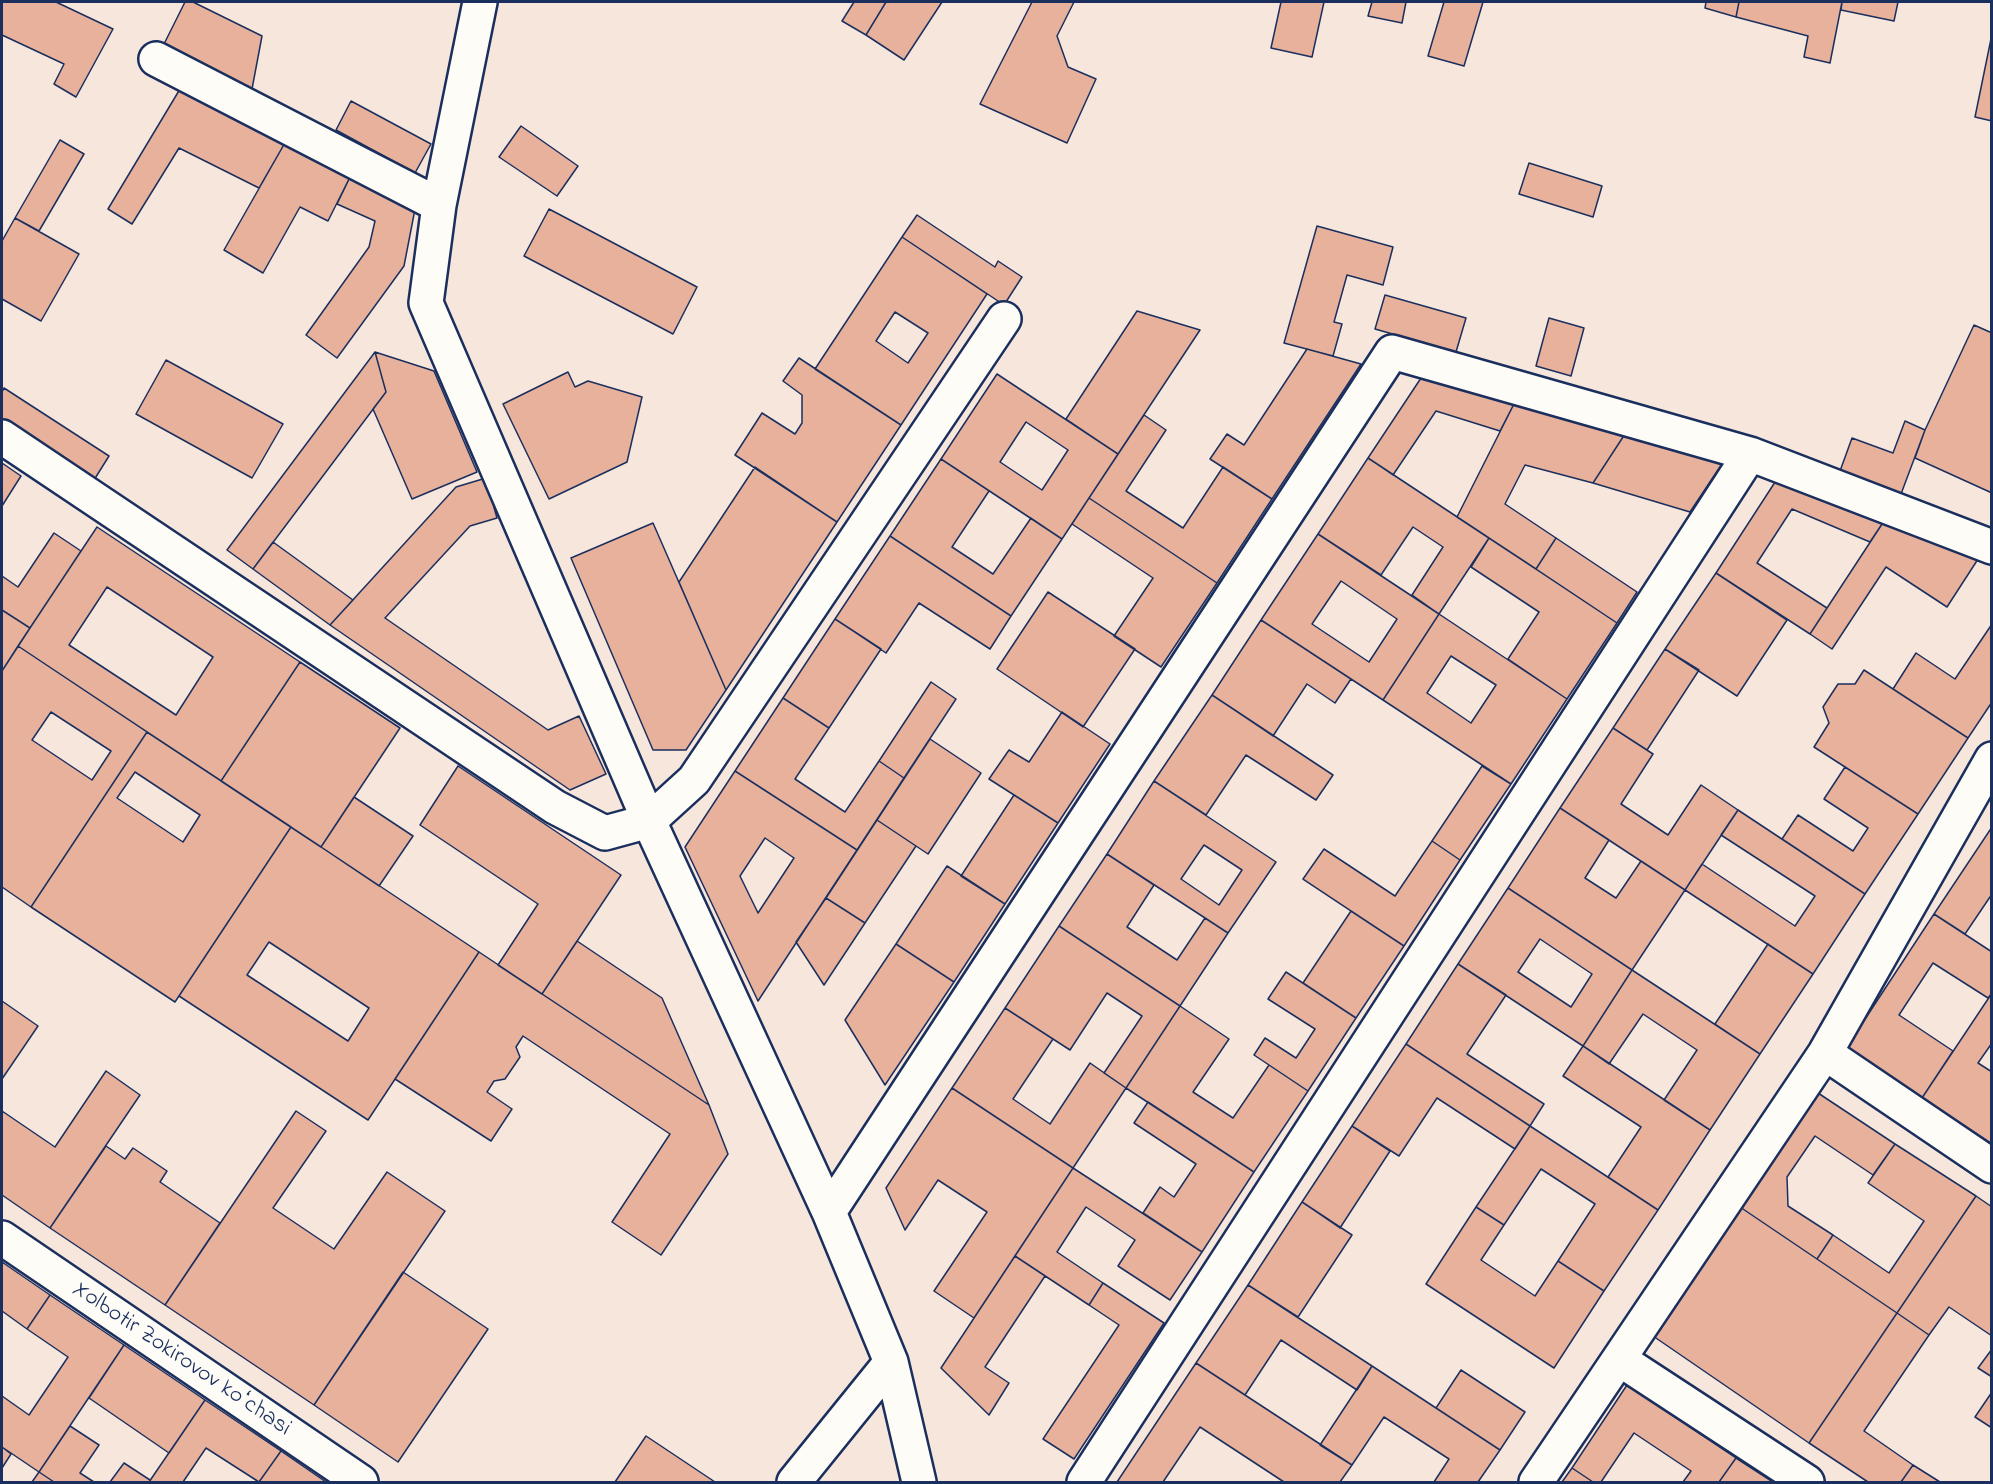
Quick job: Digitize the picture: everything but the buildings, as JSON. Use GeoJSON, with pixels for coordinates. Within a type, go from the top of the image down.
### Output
{"type":"FeatureCollection","features":[{"type":"Feature","properties":{"kind":"street"},"geometry":{"type":"LineString","coordinates":[[480,2],[439,205],[426,303],[649,821],[829,1212],[891,1362],[919,1482]]}},
{"type":"Feature","properties":{"kind":"street"},"geometry":{"type":"LineString","coordinates":[[156,59],[439,205]]}},
{"type":"Feature","properties":{"kind":"street"},"geometry":{"type":"LineString","coordinates":[[2,437],[555,807],[605,833],[649,821],[694,780],[1004,319]]}},
{"type":"Feature","properties":{"kind":"street"},"geometry":{"type":"LineString","coordinates":[[829,1212],[1392,352],[1750,454],[1992,547]]}},
{"type":"Feature","properties":{"kind":"street"},"geometry":{"type":"LineString","coordinates":[[1084,1482],[1750,454]]}},
{"type":"Feature","properties":{"kind":"street"},"geometry":{"type":"LineString","coordinates":[[1536,1482],[1825,1053],[1992,759]]}},
{"type":"Feature","properties":{"kind":"street"},"geometry":{"type":"LineString","coordinates":[[1825,1053],[1992,1166]]}},
{"type":"Feature","properties":{"kind":"street","name":"Xolbotir Zokirovov koʻchasi"},"geometry":{"type":"LineString","coordinates":[[2,1238],[361,1482]]}},
{"type":"Feature","properties":{"kind":"street"},"geometry":{"type":"LineString","coordinates":[[1619,1359],[1807,1482]]}},
{"type":"Feature","properties":{"kind":"street"},"geometry":{"type":"LineString","coordinates":[[794,1482],[891,1362]]}}]}
